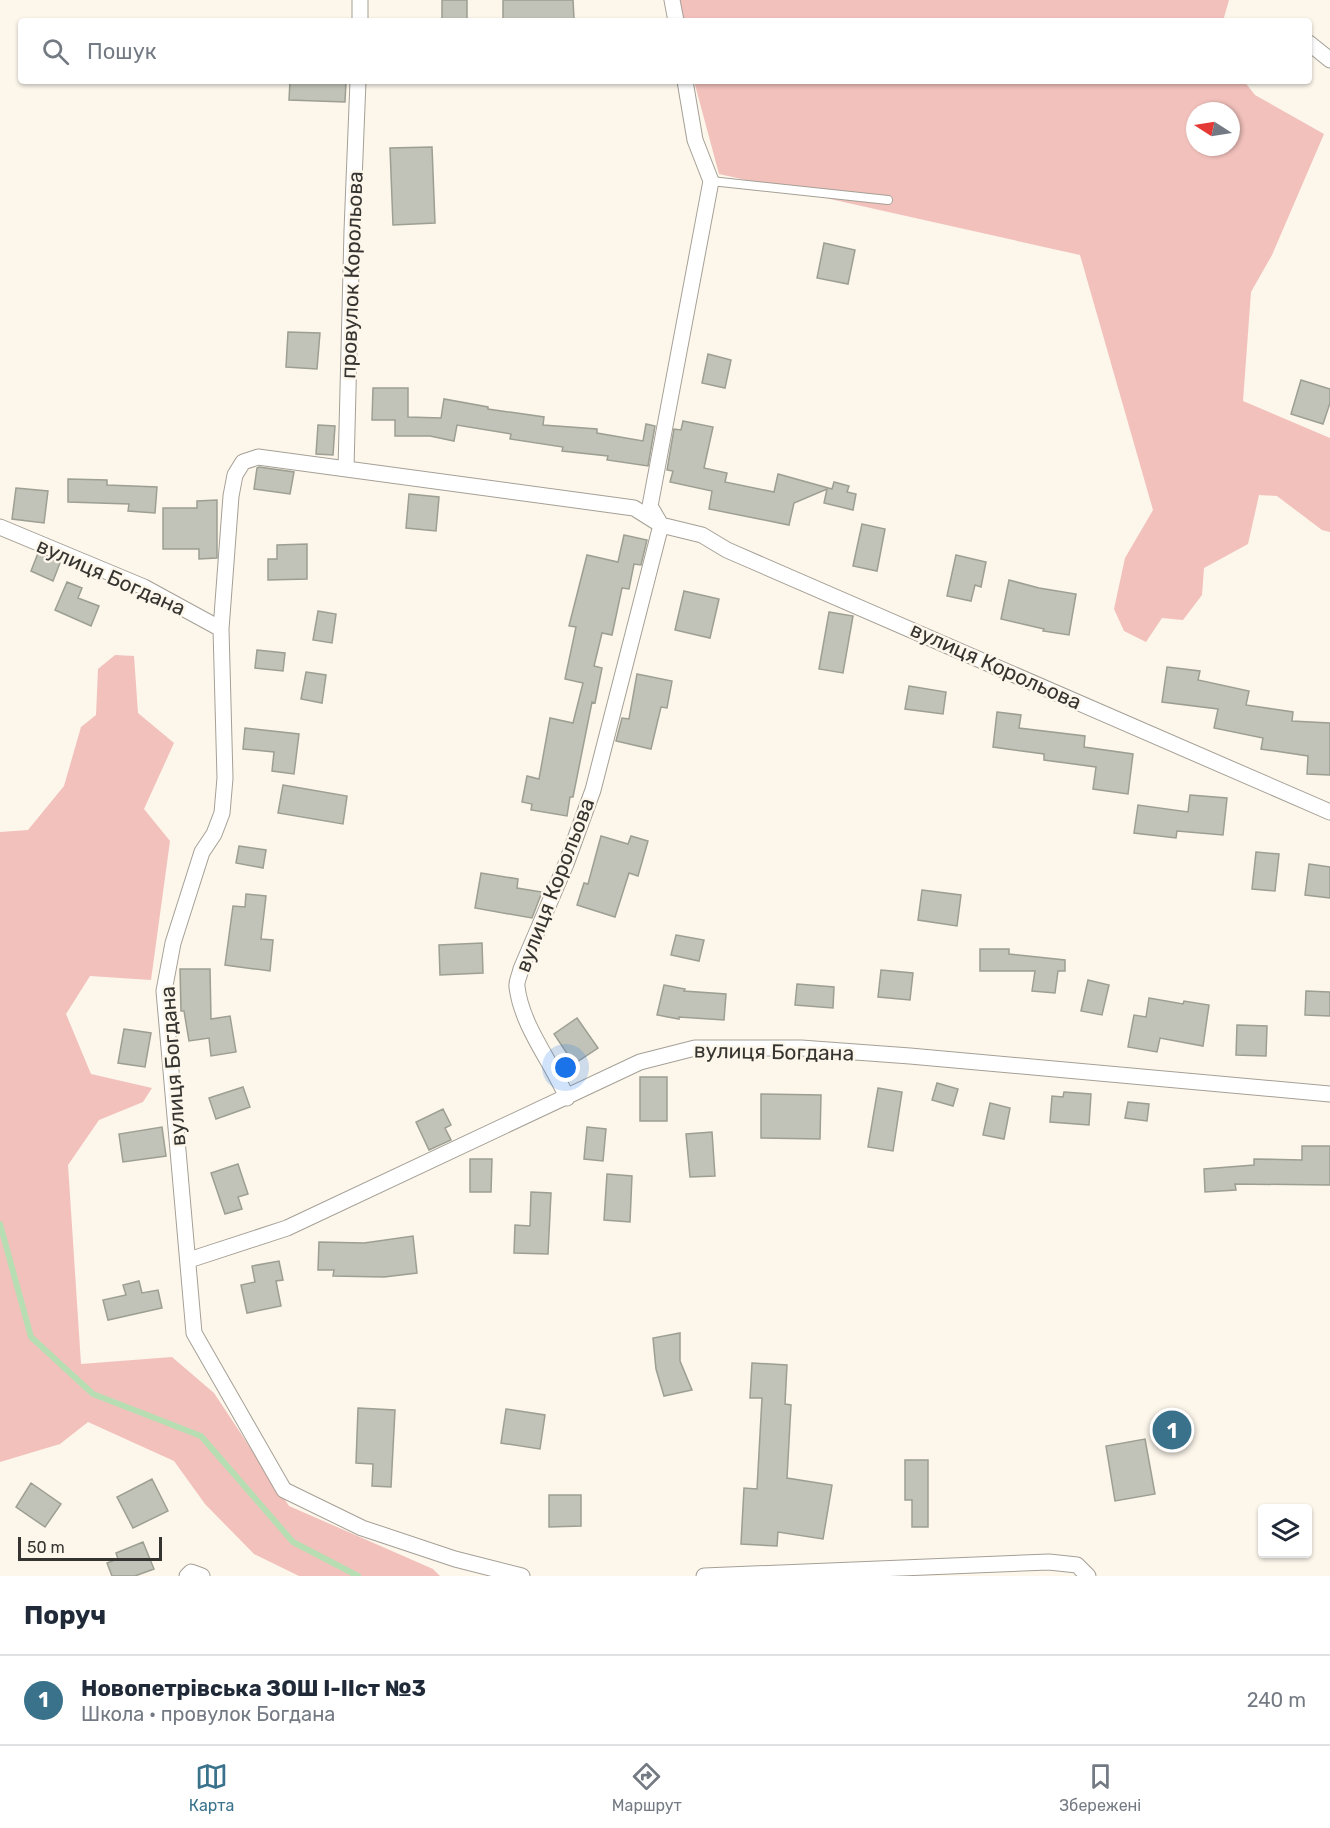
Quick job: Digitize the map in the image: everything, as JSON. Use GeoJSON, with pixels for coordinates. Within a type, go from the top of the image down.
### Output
{"type":"FeatureCollection","features":[{"type":"Feature","properties":{"kind":"street"},"geometry":{"type":"LineString","coordinates":[[360,0],[360,18]]}},
{"type":"Feature","properties":{"kind":"street"},"geometry":{"type":"LineString","coordinates":[[672,0],[675,18]]}},
{"type":"Feature","properties":{"kind":"street"},"geometry":{"type":"LineString","coordinates":[[1312,45],[1330,60]]}},
{"type":"Feature","properties":{"kind":"street","name":"провулок Корольова"},"geometry":{"type":"LineString","coordinates":[[346,469],[358,84]]}},
{"type":"Feature","properties":{"kind":"street"},"geometry":{"type":"LineString","coordinates":[[661,525],[650,506],[711,181],[695,140],[686,84]]}},
{"type":"Feature","properties":{"kind":"street","name":"вулиця Богдана"},"geometry":{"type":"LineString","coordinates":[[276,461],[258,457],[243,462],[235,475],[231,496],[221,629],[225,766],[222,813],[214,834],[202,852],[173,943],[164,990],[194,1333],[284,1490],[362,1528],[455,1558],[522,1576]]}},
{"type":"Feature","properties":{"kind":"street","name":"вулиця Корольова"},"geometry":{"type":"LineString","coordinates":[[276,461],[606,502],[634,508],[661,525],[702,535],[727,550],[1330,812]]}},
{"type":"Feature","properties":{"kind":"street","name":"вулиця Корольова"},"geometry":{"type":"LineString","coordinates":[[567,1098],[559,1078],[526,1019],[516,985],[566,864],[593,790],[661,525]]}},
{"type":"Feature","properties":{"kind":"street","name":"вулиця Богдана"},"geometry":{"type":"LineString","coordinates":[[0,527],[144,587],[221,629]]}},
{"type":"Feature","properties":{"kind":"street","name":"вулиця Богдана"},"geometry":{"type":"LineString","coordinates":[[189,1260],[287,1228],[640,1062],[694,1048],[801,1048],[1330,1094]]}},
{"type":"Feature","properties":{"kind":"street"},"geometry":{"type":"LineString","coordinates":[[704,1576],[1050,1562],[1077,1564],[1088,1576]]}},
{"type":"Feature","properties":{"kind":"street"},"geometry":{"type":"LineString","coordinates":[[187,1576],[191,1572],[202,1576]]}},
{"type":"Feature","properties":{"kind":"lane"},"geometry":{"type":"LineString","coordinates":[[711,181],[888,200]]}},
{"type":"Feature","properties":{"kind":"shaded area"},"geometry":{"type":"Polygon","coordinates":[[[673,0],[1229,0],[1224,18],[678,18],[673,0]]]}},
{"type":"Feature","properties":{"kind":"shaded area"},"geometry":{"type":"Polygon","coordinates":[[[695,84],[1246,84],[1255,95],[1324,134],[1272,255],[1251,292],[1243,401],[1330,438],[1330,532],[1322,530],[1277,496],[1259,495],[1248,544],[1204,568],[1202,595],[1183,620],[1162,618],[1146,642],[1124,631],[1114,609],[1125,558],[1153,510],[1080,255],[719,174],[695,84]]]}},
{"type":"Feature","properties":{"kind":"shaded area"},"geometry":{"type":"Polygon","coordinates":[[[115,655],[134,656],[138,713],[174,743],[144,809],[170,841],[151,980],[90,976],[66,1014],[91,1074],[152,1088],[143,1102],[99,1120],[68,1165],[81,1364],[172,1357],[214,1393],[289,1506],[433,1569],[440,1576],[299,1576],[254,1554],[205,1504],[174,1461],[88,1422],[60,1444],[0,1462],[0,832],[28,830],[64,786],[81,727],[96,715],[98,669],[115,655]]]}},
{"type":"Feature","properties":{"kind":"building"},"geometry":{"type":"Polygon","coordinates":[[[442,0],[467,0],[467,18],[442,18],[442,0]]]}},
{"type":"Feature","properties":{"kind":"building"},"geometry":{"type":"Polygon","coordinates":[[[503,0],[573,0],[574,18],[503,18],[503,0]]]}},
{"type":"Feature","properties":{"kind":"building"},"geometry":{"type":"Polygon","coordinates":[[[290,84],[346,84],[345,102],[289,100],[290,84]]]}},
{"type":"Feature","properties":{"kind":"building"},"geometry":{"type":"Polygon","coordinates":[[[432,147],[435,223],[393,225],[390,148],[432,147]]]}},
{"type":"Feature","properties":{"kind":"building"},"geometry":{"type":"Polygon","coordinates":[[[824,243],[855,250],[848,284],[817,278],[824,243]]]}},
{"type":"Feature","properties":{"kind":"building"},"geometry":{"type":"Polygon","coordinates":[[[288,332],[320,333],[317,369],[286,367],[288,332]]]}},
{"type":"Feature","properties":{"kind":"building"},"geometry":{"type":"Polygon","coordinates":[[[708,354],[731,360],[725,388],[702,383],[708,354]]]}},
{"type":"Feature","properties":{"kind":"building"},"geometry":{"type":"Polygon","coordinates":[[[1301,380],[1330,389],[1330,403],[1323,424],[1291,414],[1301,380]]]}},
{"type":"Feature","properties":{"kind":"building"},"geometry":{"type":"Polygon","coordinates":[[[373,388],[408,388],[408,417],[441,418],[444,399],[488,407],[488,409],[544,417],[543,425],[597,429],[597,433],[643,441],[646,424],[655,426],[648,466],[607,460],[608,456],[562,451],[563,447],[510,439],[511,434],[457,425],[454,441],[430,436],[395,436],[395,420],[372,420],[373,388]]]}},
{"type":"Feature","properties":{"kind":"building"},"geometry":{"type":"Polygon","coordinates":[[[683,421],[713,427],[704,468],[727,473],[725,482],[774,492],[778,474],[832,489],[834,482],[849,486],[847,492],[856,494],[853,510],[824,503],[827,489],[794,503],[789,525],[709,509],[712,491],[670,482],[673,471],[667,470],[674,429],[681,430],[683,421]]]}},
{"type":"Feature","properties":{"kind":"building"},"geometry":{"type":"Polygon","coordinates":[[[318,425],[335,426],[333,455],[316,454],[318,425]]]}},
{"type":"Feature","properties":{"kind":"building"},"geometry":{"type":"Polygon","coordinates":[[[259,467],[294,472],[290,494],[254,489],[259,467]]]}},
{"type":"Feature","properties":{"kind":"building"},"geometry":{"type":"Polygon","coordinates":[[[68,479],[107,480],[107,485],[157,487],[155,513],[128,511],[129,504],[68,502],[68,479]]]}},
{"type":"Feature","properties":{"kind":"building"},"geometry":{"type":"Polygon","coordinates":[[[16,488],[48,491],[44,523],[12,519],[16,488]]]}},
{"type":"Feature","properties":{"kind":"building"},"geometry":{"type":"Polygon","coordinates":[[[409,494],[439,497],[436,531],[406,528],[409,494]]]}},
{"type":"Feature","properties":{"kind":"building"},"geometry":{"type":"Polygon","coordinates":[[[217,500],[217,558],[199,559],[199,549],[163,549],[163,508],[197,508],[197,501],[217,500]]]}},
{"type":"Feature","properties":{"kind":"building"},"geometry":{"type":"Polygon","coordinates":[[[862,524],[885,529],[877,571],[853,566],[862,524]]]}},
{"type":"Feature","properties":{"kind":"building"},"geometry":{"type":"Polygon","coordinates":[[[624,535],[647,540],[641,565],[634,564],[629,589],[622,588],[612,635],[602,633],[594,666],[602,668],[595,703],[592,702],[567,816],[531,810],[532,804],[522,802],[527,776],[539,779],[550,718],[573,723],[583,683],[565,679],[576,627],[569,626],[587,555],[618,562],[624,535]]]}},
{"type":"Feature","properties":{"kind":"building"},"geometry":{"type":"Polygon","coordinates":[[[307,544],[307,579],[268,580],[268,559],[277,559],[277,545],[307,544]]]}},
{"type":"Feature","properties":{"kind":"building"},"geometry":{"type":"Polygon","coordinates":[[[38,553],[60,563],[53,581],[31,571],[38,553]]]}},
{"type":"Feature","properties":{"kind":"building"},"geometry":{"type":"Polygon","coordinates":[[[956,555],[986,562],[981,587],[975,585],[971,601],[947,596],[956,555]]]}},
{"type":"Feature","properties":{"kind":"building"},"geometry":{"type":"Polygon","coordinates":[[[1009,580],[1076,594],[1069,635],[1043,631],[1044,629],[1001,619],[1009,580]]]}},
{"type":"Feature","properties":{"kind":"building"},"geometry":{"type":"Polygon","coordinates":[[[67,582],[82,588],[78,598],[99,606],[91,626],[55,610],[67,582]]]}},
{"type":"Feature","properties":{"kind":"building"},"geometry":{"type":"Polygon","coordinates":[[[684,591],[719,599],[710,638],[675,630],[684,591]]]}},
{"type":"Feature","properties":{"kind":"building"},"geometry":{"type":"Polygon","coordinates":[[[318,611],[336,614],[332,643],[313,640],[318,611]]]}},
{"type":"Feature","properties":{"kind":"building"},"geometry":{"type":"Polygon","coordinates":[[[829,612],[853,616],[843,673],[819,669],[829,612]]]}},
{"type":"Feature","properties":{"kind":"building"},"geometry":{"type":"Polygon","coordinates":[[[257,650],[285,653],[283,671],[255,668],[257,650]]]}},
{"type":"Feature","properties":{"kind":"building"},"geometry":{"type":"Polygon","coordinates":[[[1167,667],[1200,671],[1198,680],[1249,691],[1246,705],[1293,712],[1292,721],[1330,723],[1330,775],[1307,774],[1308,756],[1261,749],[1263,738],[1214,728],[1218,709],[1162,702],[1167,667]]]}},
{"type":"Feature","properties":{"kind":"building"},"geometry":{"type":"Polygon","coordinates":[[[306,672],[326,675],[322,703],[301,699],[306,672]]]}},
{"type":"Feature","properties":{"kind":"building"},"geometry":{"type":"Polygon","coordinates":[[[637,674],[672,681],[667,708],[661,707],[651,749],[616,741],[622,718],[629,719],[637,674]]]}},
{"type":"Feature","properties":{"kind":"building"},"geometry":{"type":"Polygon","coordinates":[[[909,686],[946,692],[943,714],[905,709],[909,686]]]}},
{"type":"Feature","properties":{"kind":"building"},"geometry":{"type":"Polygon","coordinates":[[[997,712],[1021,715],[1019,728],[1085,736],[1084,747],[1133,754],[1128,794],[1093,789],[1096,767],[1044,760],[1044,754],[993,747],[997,712]]]}},
{"type":"Feature","properties":{"kind":"building"},"geometry":{"type":"Polygon","coordinates":[[[245,728],[299,734],[294,774],[272,771],[274,752],[243,749],[245,728]]]}},
{"type":"Feature","properties":{"kind":"building"},"geometry":{"type":"Polygon","coordinates":[[[283,785],[347,796],[343,824],[278,813],[283,785]]]}},
{"type":"Feature","properties":{"kind":"building"},"geometry":{"type":"Polygon","coordinates":[[[1190,795],[1227,798],[1223,835],[1177,831],[1176,838],[1134,833],[1138,805],[1188,812],[1190,795]]]}},
{"type":"Feature","properties":{"kind":"building"},"geometry":{"type":"Polygon","coordinates":[[[601,836],[628,844],[631,836],[648,841],[638,876],[629,873],[615,917],[577,905],[584,883],[588,884],[601,836]]]}},
{"type":"Feature","properties":{"kind":"building"},"geometry":{"type":"Polygon","coordinates":[[[239,846],[266,850],[263,868],[236,863],[239,846]]]}},
{"type":"Feature","properties":{"kind":"building"},"geometry":{"type":"Polygon","coordinates":[[[1256,852],[1279,854],[1275,891],[1252,889],[1256,852]]]}},
{"type":"Feature","properties":{"kind":"building"},"geometry":{"type":"Polygon","coordinates":[[[1309,864],[1330,867],[1330,898],[1305,895],[1309,864]]]}},
{"type":"Feature","properties":{"kind":"building"},"geometry":{"type":"Polygon","coordinates":[[[481,873],[518,879],[517,888],[542,892],[532,918],[475,908],[481,873]]]}},
{"type":"Feature","properties":{"kind":"building"},"geometry":{"type":"Polygon","coordinates":[[[922,890],[961,895],[957,926],[918,920],[922,890]]]}},
{"type":"Feature","properties":{"kind":"building"},"geometry":{"type":"Polygon","coordinates":[[[246,894],[266,896],[261,939],[273,940],[270,971],[225,965],[233,906],[245,907],[246,894]]]}},
{"type":"Feature","properties":{"kind":"building"},"geometry":{"type":"Polygon","coordinates":[[[676,935],[704,940],[699,961],[671,955],[676,935]]]}},
{"type":"Feature","properties":{"kind":"building"},"geometry":{"type":"Polygon","coordinates":[[[482,943],[483,973],[440,975],[439,945],[482,943]]]}},
{"type":"Feature","properties":{"kind":"building"},"geometry":{"type":"Polygon","coordinates":[[[980,949],[1009,949],[1009,954],[1065,960],[1065,971],[1058,971],[1055,993],[1032,991],[1035,971],[980,971],[980,949]]]}},
{"type":"Feature","properties":{"kind":"building"},"geometry":{"type":"Polygon","coordinates":[[[180,969],[210,969],[211,1019],[230,1016],[236,1052],[211,1056],[209,1038],[189,1041],[184,1011],[181,1011],[180,969]]]}},
{"type":"Feature","properties":{"kind":"building"},"geometry":{"type":"Polygon","coordinates":[[[881,970],[913,973],[910,1000],[878,997],[881,970]]]}},
{"type":"Feature","properties":{"kind":"building"},"geometry":{"type":"Polygon","coordinates":[[[1088,980],[1109,985],[1102,1015],[1081,1011],[1088,980]]]}},
{"type":"Feature","properties":{"kind":"building"},"geometry":{"type":"Polygon","coordinates":[[[797,984],[834,987],[833,1008],[795,1005],[797,984]]]}},
{"type":"Feature","properties":{"kind":"building"},"geometry":{"type":"Polygon","coordinates":[[[664,985],[685,989],[684,991],[726,994],[724,1020],[679,1017],[679,1019],[657,1015],[664,985]]]}},
{"type":"Feature","properties":{"kind":"building"},"geometry":{"type":"Polygon","coordinates":[[[1306,991],[1330,992],[1330,1016],[1305,1015],[1306,991]]]}},
{"type":"Feature","properties":{"kind":"building"},"geometry":{"type":"Polygon","coordinates":[[[1149,998],[1183,1004],[1184,1001],[1209,1005],[1203,1046],[1160,1038],[1157,1052],[1128,1047],[1134,1015],[1146,1017],[1149,998]]]}},
{"type":"Feature","properties":{"kind":"building"},"geometry":{"type":"Polygon","coordinates":[[[577,1018],[598,1048],[574,1064],[554,1034],[577,1018]]]}},
{"type":"Feature","properties":{"kind":"building"},"geometry":{"type":"Polygon","coordinates":[[[1237,1025],[1267,1026],[1266,1056],[1236,1055],[1237,1025]]]}},
{"type":"Feature","properties":{"kind":"building"},"geometry":{"type":"Polygon","coordinates":[[[124,1029],[151,1033],[145,1067],[118,1063],[124,1029]]]}},
{"type":"Feature","properties":{"kind":"building"},"geometry":{"type":"Polygon","coordinates":[[[640,1077],[667,1077],[667,1121],[640,1121],[640,1077]]]}},
{"type":"Feature","properties":{"kind":"building"},"geometry":{"type":"Polygon","coordinates":[[[937,1083],[958,1089],[953,1106],[932,1100],[937,1083]]]}},
{"type":"Feature","properties":{"kind":"building"},"geometry":{"type":"Polygon","coordinates":[[[243,1087],[250,1107],[216,1119],[209,1098],[243,1087]]]}},
{"type":"Feature","properties":{"kind":"building"},"geometry":{"type":"Polygon","coordinates":[[[878,1088],[902,1092],[893,1151],[868,1147],[878,1088]]]}},
{"type":"Feature","properties":{"kind":"building"},"geometry":{"type":"Polygon","coordinates":[[[1064,1092],[1091,1094],[1089,1125],[1050,1122],[1052,1096],[1063,1097],[1064,1092]]]}},
{"type":"Feature","properties":{"kind":"building"},"geometry":{"type":"Polygon","coordinates":[[[761,1094],[821,1095],[820,1139],[761,1138],[761,1094]]]}},
{"type":"Feature","properties":{"kind":"building"},"geometry":{"type":"Polygon","coordinates":[[[1128,1102],[1149,1104],[1147,1121],[1125,1118],[1128,1102]]]}},
{"type":"Feature","properties":{"kind":"building"},"geometry":{"type":"Polygon","coordinates":[[[990,1103],[1010,1108],[1004,1139],[983,1135],[990,1103]]]}},
{"type":"Feature","properties":{"kind":"building"},"geometry":{"type":"Polygon","coordinates":[[[443,1109],[451,1125],[445,1128],[451,1140],[429,1150],[416,1122],[443,1109]]]}},
{"type":"Feature","properties":{"kind":"building"},"geometry":{"type":"Polygon","coordinates":[[[162,1127],[166,1156],[123,1162],[119,1134],[162,1127]]]}},
{"type":"Feature","properties":{"kind":"building"},"geometry":{"type":"Polygon","coordinates":[[[587,1127],[606,1129],[603,1161],[584,1159],[587,1127]]]}},
{"type":"Feature","properties":{"kind":"building"},"geometry":{"type":"Polygon","coordinates":[[[712,1132],[715,1176],[690,1177],[686,1134],[712,1132]]]}},
{"type":"Feature","properties":{"kind":"building"},"geometry":{"type":"Polygon","coordinates":[[[1302,1146],[1330,1146],[1330,1185],[1235,1184],[1236,1190],[1205,1192],[1204,1169],[1254,1165],[1254,1159],[1302,1160],[1302,1146]]]}},
{"type":"Feature","properties":{"kind":"building"},"geometry":{"type":"Polygon","coordinates":[[[470,1159],[492,1159],[491,1192],[470,1192],[470,1159]]]}},
{"type":"Feature","properties":{"kind":"building"},"geometry":{"type":"Polygon","coordinates":[[[238,1164],[248,1194],[238,1197],[242,1209],[225,1214],[211,1173],[238,1164]]]}},
{"type":"Feature","properties":{"kind":"building"},"geometry":{"type":"Polygon","coordinates":[[[607,1174],[632,1176],[630,1222],[604,1220],[607,1174]]]}},
{"type":"Feature","properties":{"kind":"building"},"geometry":{"type":"Polygon","coordinates":[[[531,1192],[551,1193],[548,1254],[514,1253],[515,1225],[530,1226],[531,1192]]]}},
{"type":"Feature","properties":{"kind":"building"},"geometry":{"type":"Polygon","coordinates":[[[413,1236],[417,1273],[384,1277],[333,1276],[334,1270],[318,1270],[319,1242],[364,1243],[413,1236]]]}},
{"type":"Feature","properties":{"kind":"building"},"geometry":{"type":"Polygon","coordinates":[[[279,1261],[283,1280],[276,1281],[281,1306],[247,1313],[241,1285],[255,1282],[252,1266],[279,1261]]]}},
{"type":"Feature","properties":{"kind":"building"},"geometry":{"type":"Polygon","coordinates":[[[139,1281],[142,1293],[158,1290],[162,1308],[108,1320],[103,1300],[126,1295],[123,1285],[139,1281]]]}},
{"type":"Feature","properties":{"kind":"building"},"geometry":{"type":"Polygon","coordinates":[[[680,1333],[680,1361],[692,1390],[664,1396],[656,1369],[653,1338],[680,1333]]]}},
{"type":"Feature","properties":{"kind":"building"},"geometry":{"type":"Polygon","coordinates":[[[752,1363],[787,1365],[785,1404],[791,1405],[787,1478],[832,1485],[823,1539],[778,1532],[777,1546],[741,1544],[744,1488],[757,1489],[762,1398],[750,1398],[752,1363]]]}},
{"type":"Feature","properties":{"kind":"building"},"geometry":{"type":"Polygon","coordinates":[[[358,1408],[395,1410],[391,1487],[372,1486],[373,1464],[356,1463],[358,1408]]]}},
{"type":"Feature","properties":{"kind":"building"},"geometry":{"type":"Polygon","coordinates":[[[506,1409],[545,1415],[540,1449],[501,1443],[506,1409]]]}},
{"type":"Feature","properties":{"kind":"building"},"geometry":{"type":"Polygon","coordinates":[[[1145,1439],[1155,1494],[1115,1501],[1106,1446],[1145,1439]]]}},
{"type":"Feature","properties":{"kind":"building"},"geometry":{"type":"Polygon","coordinates":[[[905,1460],[928,1460],[928,1527],[912,1527],[912,1500],[905,1500],[905,1460]]]}},
{"type":"Feature","properties":{"kind":"building"},"geometry":{"type":"Polygon","coordinates":[[[152,1479],[168,1511],[133,1528],[117,1497],[152,1479]]]}},
{"type":"Feature","properties":{"kind":"building"},"geometry":{"type":"Polygon","coordinates":[[[31,1483],[61,1504],[45,1527],[16,1507],[31,1483]]]}},
{"type":"Feature","properties":{"kind":"building"},"geometry":{"type":"Polygon","coordinates":[[[549,1495],[581,1495],[581,1526],[549,1527],[549,1495]]]}},
{"type":"Feature","properties":{"kind":"building"},"geometry":{"type":"Polygon","coordinates":[[[143,1542],[154,1569],[135,1576],[112,1576],[107,1563],[118,1559],[116,1553],[143,1542]]]}},
{"type":"Feature","properties":{"kind":"waterway"},"geometry":{"type":"LineString","coordinates":[[0,1224],[31,1337],[93,1394],[201,1436],[293,1542],[358,1576]]}},
{"type":"Feature","properties":{"kind":"place","name":"Новопетрівська ЗОШ I-IIст №3"},"geometry":{"type":"Point","coordinates":[1172,1430]}}]}
